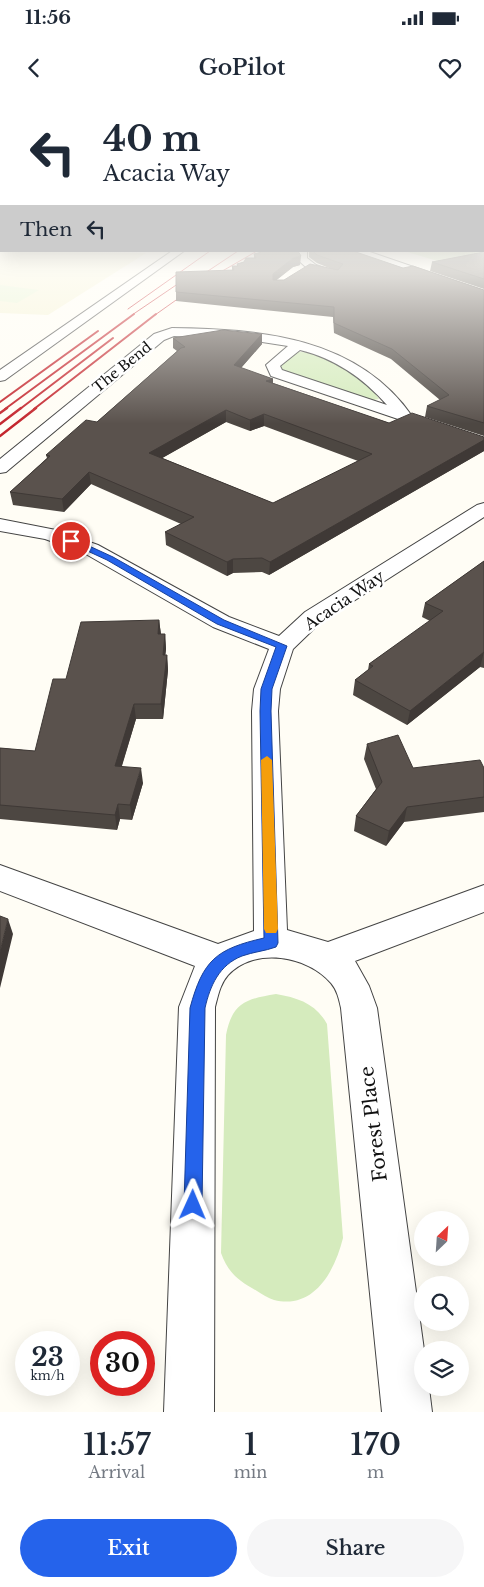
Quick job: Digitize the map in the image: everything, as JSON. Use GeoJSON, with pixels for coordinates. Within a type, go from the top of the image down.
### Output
{"type":"FeatureCollection","features":[{"type":"Feature","properties":{"kind":"street"},"geometry":{"type":"LineString","coordinates":[[0,377],[106,301]]}},
{"type":"Feature","properties":{"kind":"street"},"geometry":{"type":"LineString","coordinates":[[0,366],[67,328]]}},
{"type":"Feature","properties":{"kind":"street","name":"The Bend"},"geometry":{"type":"LineString","coordinates":[[0,468],[159,337],[172,332],[278,340],[298,344],[333,356],[370,379],[404,416]]}},
{"type":"Feature","properties":{"kind":"street","name":"The Bend"},"geometry":{"type":"LineString","coordinates":[[298,344],[273,365],[276,373],[422,422]]}},
{"type":"Feature","properties":{"kind":"street","name":"Acacia Way"},"geometry":{"type":"LineString","coordinates":[[271,943],[265,711],[267,689],[282,646],[313,617],[484,509]]}},
{"type":"Feature","properties":{"kind":"street"},"geometry":{"type":"LineString","coordinates":[[0,525],[48,534],[91,549],[221,622],[282,646]]}},
{"type":"Feature","properties":{"kind":"street"},"geometry":{"type":"LineString","coordinates":[[0,878],[221,960]]}},
{"type":"Feature","properties":{"kind":"street"},"geometry":{"type":"LineString","coordinates":[[324,958],[484,898]]}},
{"type":"Feature","properties":{"kind":"street","name":"Forest Place"},"geometry":{"type":"LineString","coordinates":[[189,1412],[197,1008],[204,982],[221,960],[239,950],[271,943],[308,950],[324,958],[344,972],[354,990],[359,1008],[407,1412]]}},
{"type":"Feature","properties":{"kind":"shaded area"},"geometry":{"type":"Polygon","coordinates":[[[0,301],[70,301],[48,315],[0,313],[0,301]]]}},
{"type":"Feature","properties":{"kind":"green space"},"geometry":{"type":"Polygon","coordinates":[[[2,301],[20,301],[17,303],[2,301]]]}},
{"type":"Feature","properties":{"kind":"green space"},"geometry":{"type":"Polygon","coordinates":[[[297,352],[319,355],[342,366],[364,382],[379,399],[368,401],[286,375],[279,367],[297,352]]]}},
{"type":"Feature","properties":{"kind":"green space"},"geometry":{"type":"Polygon","coordinates":[[[276,994],[306,1003],[318,1011],[327,1024],[343,1238],[335,1263],[321,1285],[301,1299],[288,1302],[274,1300],[245,1284],[227,1266],[221,1253],[226,1035],[232,1016],[242,1004],[256,998],[276,994]]]}},
{"type":"Feature","properties":{"kind":"building"},"geometry":{"type":"Polygon","coordinates":[[[273,301],[484,301],[484,423],[427,406],[449,395],[392,349],[334,323],[334,307],[273,301]]]}},
{"type":"Feature","properties":{"kind":"building"},"geometry":{"type":"Polygon","coordinates":[[[223,330],[262,334],[234,365],[273,379],[266,381],[389,423],[412,413],[484,437],[484,440],[270,562],[262,558],[233,559],[227,562],[165,532],[194,517],[89,472],[62,499],[10,492],[50,456],[46,455],[86,420],[97,422],[181,348],[185,347],[173,338],[223,330]],[[226,410],[149,453],[273,503],[372,454],[264,414],[250,420],[226,410]]]}},
{"type":"Feature","properties":{"kind":"building"},"geometry":{"type":"Polygon","coordinates":[[[484,561],[484,652],[410,711],[355,680],[373,666],[369,664],[443,611],[425,603],[484,561]]]}},
{"type":"Feature","properties":{"kind":"building"},"geometry":{"type":"Polygon","coordinates":[[[159,620],[158,634],[165,634],[163,655],[167,655],[161,704],[134,704],[115,766],[141,768],[130,805],[118,804],[115,815],[0,805],[0,748],[35,751],[53,679],[66,679],[81,622],[159,620]]]}},
{"type":"Feature","properties":{"kind":"building"},"geometry":{"type":"Polygon","coordinates":[[[398,735],[413,768],[480,760],[484,768],[484,797],[407,807],[389,831],[356,816],[382,782],[367,744],[398,735]]]}},
{"type":"Feature","properties":{"kind":"building"},"geometry":{"type":"Polygon","coordinates":[[[0,916],[8,919],[0,952],[0,916]]]}},
{"type":"Feature","properties":{"kind":"railway"},"geometry":{"type":"LineString","coordinates":[[128,309],[139,301]]}},
{"type":"Feature","properties":{"kind":"railway"},"geometry":{"type":"LineString","coordinates":[[132,315],[152,301]]}},
{"type":"Feature","properties":{"kind":"railway"},"geometry":{"type":"LineString","coordinates":[[155,315],[174,301]]}},
{"type":"Feature","properties":{"kind":"railway"},"geometry":{"type":"LineString","coordinates":[[5,409],[134,314]]}},
{"type":"Feature","properties":{"kind":"railway"},"geometry":{"type":"LineString","coordinates":[[34,409],[156,314]]}},
{"type":"Feature","properties":{"kind":"railway"},"geometry":{"type":"LineString","coordinates":[[0,402],[98,331]]}},
{"type":"Feature","properties":{"kind":"railway"},"geometry":{"type":"LineString","coordinates":[[20,409],[113,338]]}},
{"type":"Feature","properties":{"kind":"railway"},"geometry":{"type":"LineString","coordinates":[[0,413],[7,408]]}},
{"type":"Feature","properties":{"kind":"railway"},"geometry":{"type":"LineString","coordinates":[[0,424],[21,408]]}},
{"type":"Feature","properties":{"kind":"railway"},"geometry":{"type":"LineString","coordinates":[[0,436],[36,408]]}},
{"type":"Feature","properties":{"kind":"slow traffic"},"geometry":{"type":"LineString","coordinates":[[267,760],[271,929]]}},
{"type":"Feature","properties":{"kind":"route"},"geometry":{"type":"LineString","coordinates":[[71,541],[110,558],[221,622],[242,632],[282,646],[272,667],[265,711],[271,943],[239,950],[221,960],[204,982],[197,1008],[193,1205]]}}]}
